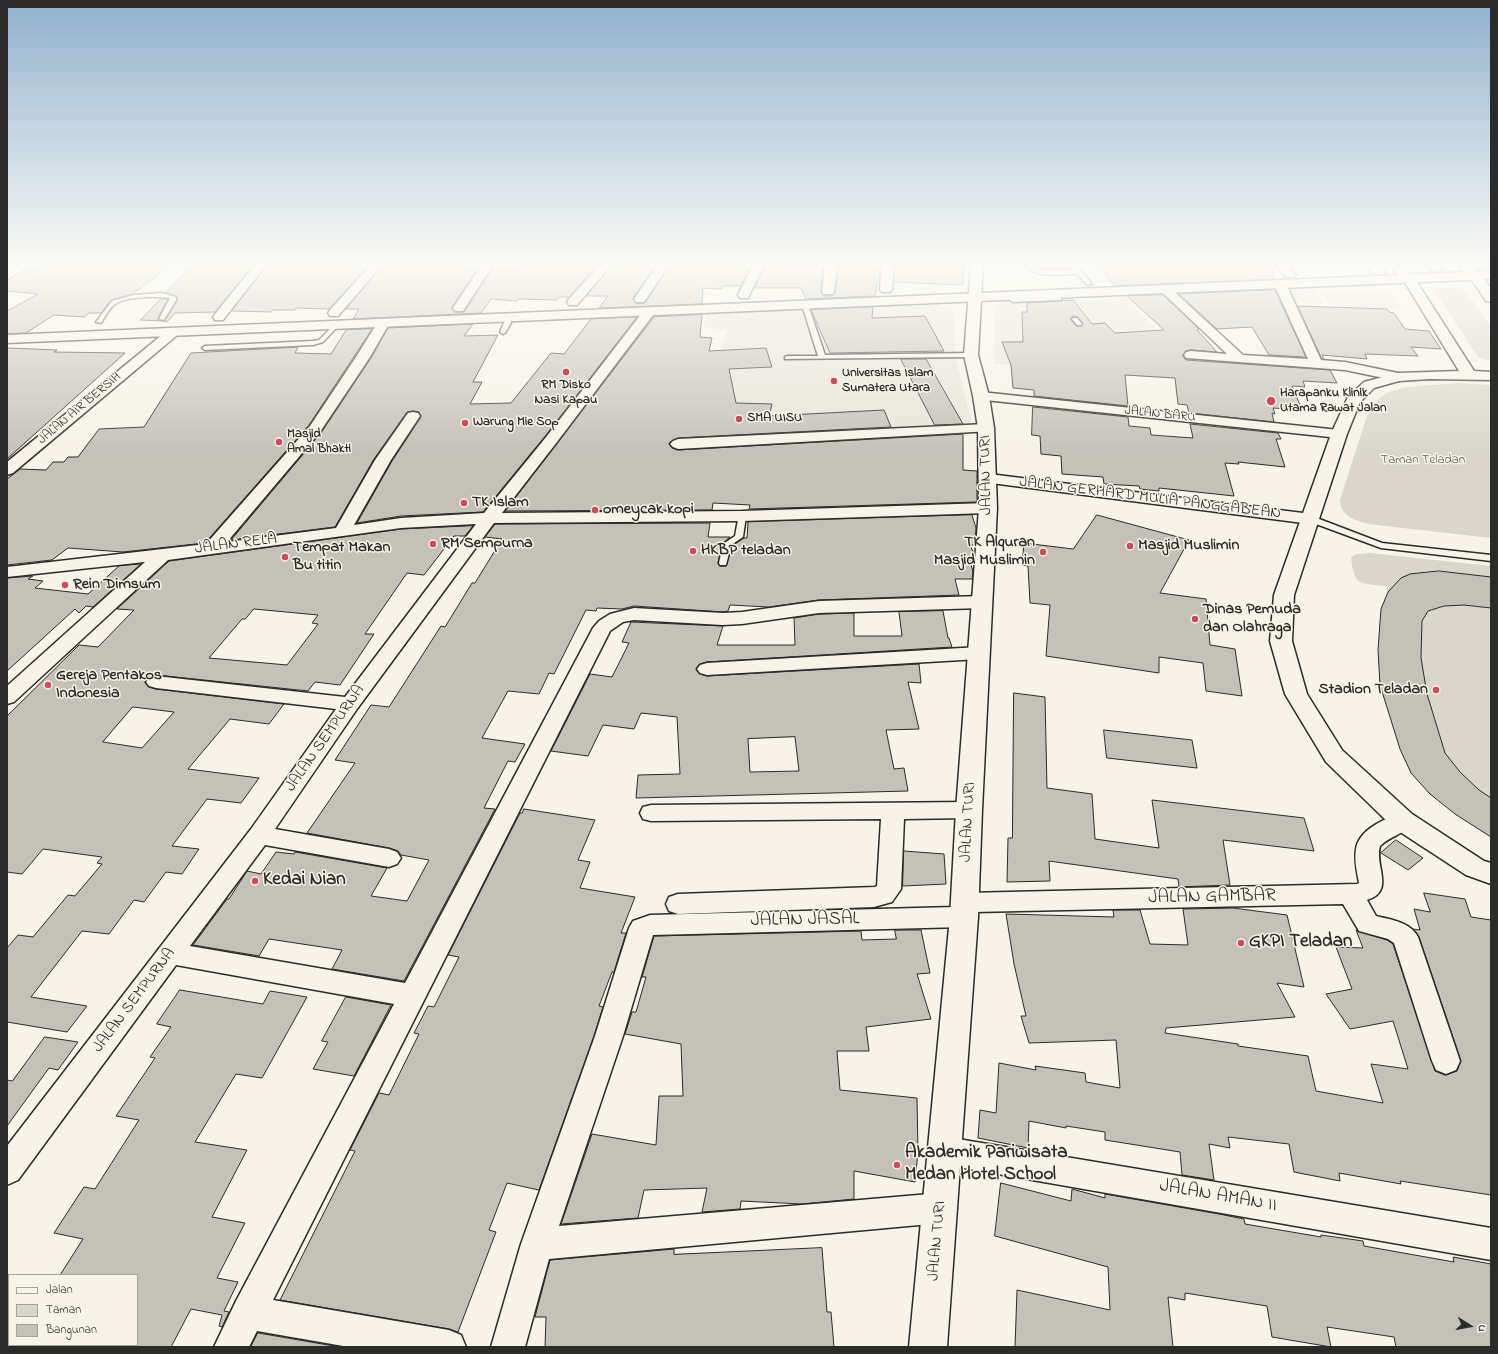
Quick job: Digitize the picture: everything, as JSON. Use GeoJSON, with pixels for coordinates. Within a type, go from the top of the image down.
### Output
{"type":"FeatureCollection","features":[{"type":"Feature","properties":{"kind":"main road"},"geometry":{"type":"LineString","coordinates":[[7,340],[172,333],[228,328]]}},
{"type":"Feature","properties":{"kind":"main road","name":"JALAN TURI"},"geometry":{"type":"LineString","coordinates":[[928,1347],[946,1151],[965,910],[988,508],[986,428],[981,396],[971,355],[973,328]]}},
{"type":"Feature","properties":{"kind":"main road"},"geometry":{"type":"LineString","coordinates":[[1439,328],[1469,375]]}},
{"type":"Feature","properties":{"kind":"main road"},"geometry":{"type":"LineString","coordinates":[[1491,376],[1430,375],[1398,377],[1369,385],[1353,400],[1339,434],[1284,595],[1281,640],[1296,694],[1334,756],[1403,821],[1475,868],[1491,874]]}},
{"type":"Feature","properties":{"kind":"street"},"geometry":{"type":"LineString","coordinates":[[212,548],[315,429],[380,328]]}},
{"type":"Feature","properties":{"kind":"street","name":"JALAN SEMPURNA"},"geometry":{"type":"LineString","coordinates":[[7,1170],[171,954],[259,834],[350,704],[489,518],[557,433],[629,328]]}},
{"type":"Feature","properties":{"kind":"street"},"geometry":{"type":"LineString","coordinates":[[1207,328],[1239,358]]}},
{"type":"Feature","properties":{"kind":"street"},"geometry":{"type":"LineString","coordinates":[[1303,328],[1316,363]]}},
{"type":"Feature","properties":{"kind":"street","name":"JALAN AIR BERSIH"},"geometry":{"type":"LineString","coordinates":[[10,466],[172,333]]}},
{"type":"Feature","properties":{"kind":"street"},"geometry":{"type":"LineString","coordinates":[[1191,354],[1345,366],[1398,377]]}},
{"type":"Feature","properties":{"kind":"street","name":"JALAN BARU"},"geometry":{"type":"LineString","coordinates":[[981,396],[1339,434]]}},
{"type":"Feature","properties":{"kind":"street"},"geometry":{"type":"LineString","coordinates":[[342,532],[383,460],[413,416]]}},
{"type":"Feature","properties":{"kind":"street"},"geometry":{"type":"LineString","coordinates":[[678,444],[986,428]]}},
{"type":"Feature","properties":{"kind":"street","name":"JALAN GERHARD MULIA PANGGABEAN"},"geometry":{"type":"LineString","coordinates":[[988,479],[1311,519]]}},
{"type":"Feature","properties":{"kind":"street","name":"JALAN RELA"},"geometry":{"type":"LineString","coordinates":[[7,572],[163,555],[401,523],[489,518],[742,516],[988,508]]}},
{"type":"Feature","properties":{"kind":"street"},"geometry":{"type":"LineString","coordinates":[[7,697],[163,555]]}},
{"type":"Feature","properties":{"kind":"street"},"geometry":{"type":"LineString","coordinates":[[231,1347],[602,628],[609,621],[624,614],[723,619],[742,618],[819,607],[982,602]]}},
{"type":"Feature","properties":{"kind":"street"},"geometry":{"type":"LineString","coordinates":[[707,669],[979,653]]}},
{"type":"Feature","properties":{"kind":"street"},"geometry":{"type":"LineString","coordinates":[[156,682],[350,704]]}},
{"type":"Feature","properties":{"kind":"street"},"geometry":{"type":"LineString","coordinates":[[678,904],[874,897],[883,895],[889,889],[893,810]]}},
{"type":"Feature","properties":{"kind":"street"},"geometry":{"type":"LineString","coordinates":[[651,813],[970,810]]}},
{"type":"Feature","properties":{"kind":"street","name":"JALAN GAMBAR"},"geometry":{"type":"LineString","coordinates":[[965,910],[1350,894],[1365,891],[1371,884],[1366,850],[1368,842],[1375,836],[1403,821]]}},
{"type":"Feature","properties":{"kind":"street"},"geometry":{"type":"LineString","coordinates":[[259,834],[390,858]]}},
{"type":"Feature","properties":{"kind":"street"},"geometry":{"type":"LineString","coordinates":[[1350,894],[1368,924],[1395,931],[1405,937],[1446,1062]]}},
{"type":"Feature","properties":{"kind":"street","name":"JALAN JASAL"},"geometry":{"type":"LineString","coordinates":[[537,1244],[609,1036],[640,932],[647,926],[965,910]]}},
{"type":"Feature","properties":{"kind":"street"},"geometry":{"type":"LineString","coordinates":[[171,954],[412,996]]}},
{"type":"Feature","properties":{"kind":"street","name":"JALAN AMAN II"},"geometry":{"type":"LineString","coordinates":[[946,1151],[1491,1244]]}},
{"type":"Feature","properties":{"kind":"street"},"geometry":{"type":"LineString","coordinates":[[508,1347],[537,1244],[941,1208]]}},
{"type":"Feature","properties":{"kind":"street"},"geometry":{"type":"LineString","coordinates":[[248,1313],[449,1347]]}},
{"type":"Feature","properties":{"kind":"lane"},"geometry":{"type":"LineString","coordinates":[[205,348],[313,343],[321,340],[329,328]]}},
{"type":"Feature","properties":{"kind":"lane"},"geometry":{"type":"LineString","coordinates":[[503,332],[505,328]]}},
{"type":"Feature","properties":{"kind":"lane"},"geometry":{"type":"LineString","coordinates":[[813,328],[822,357]]}},
{"type":"Feature","properties":{"kind":"lane"},"geometry":{"type":"LineString","coordinates":[[787,358],[971,355]]}},
{"type":"Feature","properties":{"kind":"lane"},"geometry":{"type":"LineString","coordinates":[[723,563],[727,544],[739,537],[742,516]]}},
{"type":"Feature","properties":{"kind":"lane"},"geometry":{"type":"LineString","coordinates":[[1311,519],[1381,545],[1491,558]]}},
{"type":"Feature","properties":{"kind":"shaded area","name":"Universitas Islam Sumatera Utara"},"geometry":{"type":"Polygon","coordinates":[[[706,328],[955,328],[955,356],[973,427],[687,440],[696,401],[716,361],[727,330],[706,328]]]}},
{"type":"Feature","properties":{"kind":"shaded area"},"geometry":{"type":"Polygon","coordinates":[[[995,328],[1155,328],[1157,330],[1161,329],[1169,337],[1018,366],[995,364],[995,328]]]}},
{"type":"Feature","properties":{"kind":"green space"},"geometry":{"type":"Polygon","coordinates":[[[1459,328],[1491,328],[1491,361],[1478,357],[1459,328]]]}},
{"type":"Feature","properties":{"kind":"green space","name":"Taman Teladan"},"geometry":{"type":"Polygon","coordinates":[[[1459,383],[1491,385],[1491,538],[1368,524],[1353,519],[1345,514],[1340,500],[1366,419],[1373,404],[1386,393],[1406,387],[1459,383]]]}},
{"type":"Feature","properties":{"kind":"green space","name":"Stadion Teladan"},"geometry":{"type":"Polygon","coordinates":[[[1370,553],[1491,566],[1491,837],[1455,814],[1411,773],[1400,749],[1380,685],[1378,650],[1381,609],[1388,592],[1386,586],[1364,583],[1360,581],[1356,578],[1352,566],[1351,557],[1357,554],[1370,553]]]}},
{"type":"Feature","properties":{"kind":"building"},"geometry":{"type":"Polygon","coordinates":[[[7,328],[33,328],[26,333],[7,334],[7,328]]]}},
{"type":"Feature","properties":{"kind":"building"},"geometry":{"type":"Polygon","coordinates":[[[388,328],[470,328],[464,336],[498,335],[473,382],[482,382],[470,404],[511,403],[551,353],[564,354],[584,328],[628,328],[546,435],[483,512],[401,516],[357,523],[392,461],[421,417],[419,412],[413,411],[407,412],[374,459],[335,527],[231,540],[321,433],[371,358],[388,328]]]}},
{"type":"Feature","properties":{"kind":"building"},"geometry":{"type":"Polygon","coordinates":[[[645,328],[701,328],[700,337],[712,338],[709,351],[766,348],[772,367],[729,369],[736,403],[772,404],[769,416],[884,410],[891,427],[678,438],[669,443],[672,448],[678,450],[963,434],[963,470],[977,471],[977,502],[749,509],[750,505],[713,503],[712,510],[505,511],[645,328]]]}},
{"type":"Feature","properties":{"kind":"building"},"geometry":{"type":"Polygon","coordinates":[[[819,328],[932,328],[944,351],[830,353],[819,328]]]}},
{"type":"Feature","properties":{"kind":"building"},"geometry":{"type":"Polygon","coordinates":[[[1023,328],[1110,328],[1115,333],[1164,330],[1162,328],[1198,328],[1197,330],[1217,352],[1186,351],[1183,356],[1186,360],[1330,370],[1337,383],[1303,381],[1305,387],[1292,386],[1302,410],[1273,408],[1275,414],[1272,413],[1274,422],[1189,413],[1187,405],[1178,404],[1175,378],[1125,375],[1128,406],[1034,396],[1034,390],[1013,388],[1011,365],[1002,342],[1023,342],[1023,328]]]}},
{"type":"Feature","properties":{"kind":"building"},"geometry":{"type":"Polygon","coordinates":[[[1253,328],[1293,328],[1306,357],[1269,355],[1253,328]]]}},
{"type":"Feature","properties":{"kind":"building"},"geometry":{"type":"Polygon","coordinates":[[[1308,328],[1404,328],[1429,331],[1441,349],[1411,347],[1418,356],[1365,354],[1367,359],[1322,355],[1324,359],[1322,359],[1308,328]]]}},
{"type":"Feature","properties":{"kind":"building"},"geometry":{"type":"Polygon","coordinates":[[[372,329],[309,425],[205,543],[123,552],[68,548],[52,560],[7,565],[7,479],[20,469],[46,470],[53,462],[64,462],[68,457],[78,457],[99,429],[144,427],[191,353],[298,347],[295,353],[331,354],[346,330],[372,329]]]}},
{"type":"Feature","properties":{"kind":"building"},"geometry":{"type":"Polygon","coordinates":[[[7,348],[57,350],[54,352],[125,353],[7,459],[7,348]]]}},
{"type":"Feature","properties":{"kind":"building","name":"Universitas Islam Sumatera Utara"},"geometry":{"type":"Polygon","coordinates":[[[901,359],[926,359],[963,424],[935,425],[901,359]]]}},
{"type":"Feature","properties":{"kind":"building"},"geometry":{"type":"Polygon","coordinates":[[[1033,407],[1128,417],[1129,426],[1150,428],[1151,435],[1193,438],[1190,424],[1278,433],[1281,439],[1276,439],[1285,467],[1238,462],[1239,464],[1225,463],[1234,496],[1159,488],[1159,491],[1140,489],[1139,486],[1104,484],[1103,477],[1062,474],[1061,456],[1041,454],[1040,436],[1032,435],[1033,407]]]}},
{"type":"Feature","properties":{"kind":"building"},"geometry":{"type":"Polygon","coordinates":[[[972,515],[976,528],[975,545],[970,545],[974,554],[973,561],[970,561],[973,572],[972,579],[955,579],[959,595],[819,600],[769,607],[730,605],[728,611],[723,612],[634,606],[622,609],[597,608],[596,611],[586,610],[554,674],[549,673],[539,694],[508,691],[482,738],[525,744],[515,762],[508,761],[484,808],[495,809],[404,981],[332,969],[342,950],[269,939],[259,956],[193,945],[227,899],[229,899],[247,871],[261,874],[276,852],[294,854],[295,852],[387,868],[371,896],[407,901],[429,860],[401,855],[398,851],[389,848],[307,833],[355,763],[335,760],[371,705],[389,707],[441,626],[445,627],[472,583],[475,583],[502,539],[485,537],[495,524],[710,523],[708,537],[730,537],[722,544],[718,563],[720,566],[726,566],[732,546],[744,538],[747,538],[748,522],[972,515]]]}},
{"type":"Feature","properties":{"kind":"building"},"geometry":{"type":"Polygon","coordinates":[[[1097,515],[1189,540],[1160,593],[1206,599],[1210,645],[1235,649],[1242,696],[1206,691],[1203,663],[1159,657],[1159,673],[1046,656],[1050,605],[1030,603],[1028,566],[1022,565],[1024,543],[1073,549],[1097,515]]]}},
{"type":"Feature","properties":{"kind":"building"},"geometry":{"type":"Polygon","coordinates":[[[473,526],[465,536],[454,536],[424,575],[407,573],[365,634],[374,634],[340,685],[315,682],[308,691],[156,675],[148,677],[145,683],[149,687],[156,689],[284,704],[269,724],[230,719],[188,769],[259,778],[241,803],[207,799],[172,846],[199,849],[182,874],[166,872],[144,902],[134,900],[109,934],[82,931],[31,997],[87,1006],[67,1032],[7,1022],[7,948],[18,935],[33,937],[68,895],[75,896],[102,864],[97,863],[102,857],[43,849],[22,874],[7,872],[7,716],[79,645],[98,647],[134,610],[117,609],[169,561],[401,529],[473,526]],[[254,609],[245,619],[242,619],[209,658],[287,665],[318,624],[312,623],[318,615],[254,609]],[[133,707],[103,742],[142,748],[174,712],[133,707]]]}},
{"type":"Feature","properties":{"kind":"building"},"geometry":{"type":"Polygon","coordinates":[[[141,564],[93,607],[86,606],[79,613],[75,609],[7,671],[7,578],[33,576],[28,579],[43,581],[35,588],[88,594],[119,566],[141,564]]]}},
{"type":"Feature","properties":{"kind":"building"},"geometry":{"type":"Polygon","coordinates":[[[1439,571],[1491,577],[1491,608],[1464,605],[1444,606],[1428,611],[1422,621],[1421,658],[1427,694],[1445,753],[1460,772],[1479,790],[1491,798],[1491,837],[1455,814],[1430,794],[1411,773],[1400,749],[1380,685],[1378,650],[1381,609],[1388,592],[1401,578],[1410,574],[1439,571]]]}},
{"type":"Feature","properties":{"kind":"building"},"geometry":{"type":"Polygon","coordinates":[[[943,611],[948,638],[952,647],[707,662],[700,664],[696,669],[700,674],[707,676],[919,664],[921,683],[908,682],[919,729],[886,730],[894,769],[904,768],[908,791],[636,798],[638,775],[680,774],[677,717],[641,713],[634,729],[603,725],[588,756],[551,751],[590,674],[612,677],[629,643],[622,642],[631,622],[723,626],[717,645],[795,645],[794,618],[819,614],[854,613],[854,636],[902,636],[899,612],[943,611]],[[795,737],[748,739],[750,772],[799,771],[795,737]]]}},
{"type":"Feature","properties":{"kind":"building"},"geometry":{"type":"Polygon","coordinates":[[[1014,693],[1045,697],[1047,788],[1092,794],[1095,839],[1159,848],[1152,800],[1304,818],[1314,851],[1223,840],[1230,885],[1179,887],[1178,879],[1049,861],[1050,881],[1007,882],[1008,838],[1012,838],[1014,693]]]}},
{"type":"Feature","properties":{"kind":"building"},"geometry":{"type":"Polygon","coordinates":[[[1104,730],[1192,740],[1197,768],[1107,758],[1104,730]]]}},
{"type":"Feature","properties":{"kind":"building"},"geometry":{"type":"Polygon","coordinates":[[[524,809],[595,820],[578,860],[590,862],[580,888],[635,897],[621,933],[626,933],[614,972],[612,972],[599,1006],[603,1007],[594,1036],[539,1190],[507,1183],[489,1230],[496,1232],[458,1332],[449,1329],[280,1300],[355,1151],[350,1150],[379,1093],[389,1095],[419,1034],[414,1033],[428,1006],[434,1007],[459,957],[448,955],[520,813],[522,813],[524,809]]]}},
{"type":"Feature","properties":{"kind":"building"},"geometry":{"type":"Polygon","coordinates":[[[1396,840],[1423,858],[1408,870],[1381,853],[1396,840]]]}},
{"type":"Feature","properties":{"kind":"building"},"geometry":{"type":"Polygon","coordinates":[[[904,851],[944,854],[946,884],[903,886],[904,851]]]}},
{"type":"Feature","properties":{"kind":"building"},"geometry":{"type":"Polygon","coordinates":[[[1424,893],[1465,899],[1471,917],[1491,920],[1491,1195],[1400,1181],[1401,1184],[1339,1173],[1340,1181],[1294,1172],[1289,1144],[1228,1137],[1230,1148],[1209,1144],[1214,1180],[1182,1175],[1180,1152],[1105,1140],[1105,1132],[1066,1126],[1066,1128],[1029,1121],[1028,1148],[978,1138],[980,1110],[996,1113],[999,1063],[1036,1070],[1035,1066],[1085,1073],[1086,1082],[1120,1088],[1116,1040],[1029,1043],[1021,1016],[1026,1016],[1014,964],[1006,914],[1114,917],[1113,910],[1140,910],[1150,944],[1188,945],[1183,909],[1233,908],[1287,915],[1304,987],[1277,983],[1295,1017],[1166,1028],[1165,1033],[1238,1044],[1238,1046],[1308,1056],[1316,1091],[1383,1103],[1371,1064],[1408,1069],[1393,1021],[1350,1029],[1326,994],[1352,989],[1336,947],[1363,948],[1356,930],[1387,940],[1393,944],[1435,1071],[1445,1075],[1457,1071],[1461,1061],[1419,937],[1413,929],[1420,930],[1414,909],[1430,912],[1424,893]]]}},
{"type":"Feature","properties":{"kind":"building"},"geometry":{"type":"Polygon","coordinates":[[[895,930],[921,930],[930,973],[917,974],[931,1019],[866,1027],[869,1051],[837,1051],[840,1090],[917,1098],[918,1152],[915,1182],[854,1171],[854,1199],[802,1204],[741,1201],[740,1209],[702,1212],[707,1188],[644,1190],[638,1218],[561,1224],[592,1134],[656,1145],[659,1096],[683,1096],[681,1044],[625,1034],[632,1012],[636,1012],[646,977],[642,977],[654,936],[861,931],[862,940],[896,939],[895,930]]]}},
{"type":"Feature","properties":{"kind":"building"},"geometry":{"type":"Polygon","coordinates":[[[180,990],[263,1004],[270,991],[307,997],[262,1078],[236,1074],[195,1142],[247,1150],[212,1217],[245,1223],[217,1278],[238,1282],[224,1311],[229,1312],[222,1327],[219,1326],[222,1315],[191,1309],[171,1347],[137,1347],[138,1274],[61,1274],[83,1239],[54,1233],[84,1187],[95,1189],[139,1120],[116,1116],[155,1058],[150,1057],[171,1027],[157,1024],[180,990]]]}},
{"type":"Feature","properties":{"kind":"building"},"geometry":{"type":"Polygon","coordinates":[[[346,997],[391,1005],[354,1076],[313,1069],[328,1042],[322,1041],[346,997]]]}},
{"type":"Feature","properties":{"kind":"building"},"geometry":{"type":"Polygon","coordinates":[[[45,1037],[78,1042],[58,1070],[49,1068],[7,1126],[7,1080],[12,1081],[45,1037]]]}},
{"type":"Feature","properties":{"kind":"building"},"geometry":{"type":"Polygon","coordinates":[[[1001,1183],[1071,1201],[1072,1189],[1105,1198],[1105,1194],[1244,1219],[1245,1224],[1321,1237],[1321,1235],[1363,1241],[1364,1246],[1454,1262],[1453,1257],[1491,1264],[1491,1347],[1396,1347],[1394,1337],[1327,1327],[1331,1347],[1272,1337],[1267,1306],[1185,1293],[1185,1300],[1168,1297],[1173,1347],[1015,1347],[1017,1290],[1110,1310],[1108,1267],[995,1236],[1001,1183]]]}},
{"type":"Feature","properties":{"kind":"building"},"geometry":{"type":"Polygon","coordinates":[[[822,1248],[827,1312],[831,1312],[834,1347],[545,1347],[546,1317],[535,1317],[550,1260],[674,1249],[674,1254],[822,1248]]]}},
{"type":"Feature","properties":{"kind":"building"},"geometry":{"type":"Polygon","coordinates":[[[258,1333],[340,1347],[251,1347],[258,1333]]]}},
{"type":"Feature","properties":{"kind":"place","name":"RM Disko Nasi Kapau"},"geometry":{"type":"Point","coordinates":[566,372]}},
{"type":"Feature","properties":{"kind":"place","name":"Universitas Islam Sumatera Utara"},"geometry":{"type":"Point","coordinates":[834,381]}},
{"type":"Feature","properties":{"kind":"place","name":"Harapanku Klinik Utama Rawat Jalan"},"geometry":{"type":"Point","coordinates":[1271,401]}},
{"type":"Feature","properties":{"kind":"place","name":"SMA UISU"},"geometry":{"type":"Point","coordinates":[739,419]}},
{"type":"Feature","properties":{"kind":"place","name":"Warung Mie Sop"},"geometry":{"type":"Point","coordinates":[465,423]}},
{"type":"Feature","properties":{"kind":"place","name":"Masjid Amal Bhakti"},"geometry":{"type":"Point","coordinates":[279,442]}},
{"type":"Feature","properties":{"kind":"place","name":"TK Islam"},"geometry":{"type":"Point","coordinates":[464,503]}},
{"type":"Feature","properties":{"kind":"place","name":"omeycak kopi"},"geometry":{"type":"Point","coordinates":[595,510]}},
{"type":"Feature","properties":{"kind":"place","name":"RM Sempurna"},"geometry":{"type":"Point","coordinates":[433,544]}},
{"type":"Feature","properties":{"kind":"place","name":"Masjid Muslimin"},"geometry":{"type":"Point","coordinates":[1130,546]}},
{"type":"Feature","properties":{"kind":"place","name":"HKBP teladan"},"geometry":{"type":"Point","coordinates":[693,551]}},
{"type":"Feature","properties":{"kind":"place","name":"TK Alquran Masjid Muslimin"},"geometry":{"type":"Point","coordinates":[1043,552]}},
{"type":"Feature","properties":{"kind":"place","name":"Tempat Makan Bu titin"},"geometry":{"type":"Point","coordinates":[285,557]}},
{"type":"Feature","properties":{"kind":"place","name":"Rein Dimsum"},"geometry":{"type":"Point","coordinates":[65,585]}},
{"type":"Feature","properties":{"kind":"place","name":"Dinas Pemuda dan Olahraga"},"geometry":{"type":"Point","coordinates":[1195,619]}},
{"type":"Feature","properties":{"kind":"place","name":"Gereja Pentakos Indonesia"},"geometry":{"type":"Point","coordinates":[48,685]}},
{"type":"Feature","properties":{"kind":"place","name":"Stadion Teladan"},"geometry":{"type":"Point","coordinates":[1436,690]}},
{"type":"Feature","properties":{"kind":"place","name":"Kedai Nian"},"geometry":{"type":"Point","coordinates":[255,881]}},
{"type":"Feature","properties":{"kind":"place","name":"GKPI Teladan"},"geometry":{"type":"Point","coordinates":[1241,943]}},
{"type":"Feature","properties":{"kind":"place","name":"Akademik Pariwisata Medan Hotel School"},"geometry":{"type":"Point","coordinates":[897,1165]}}]}
